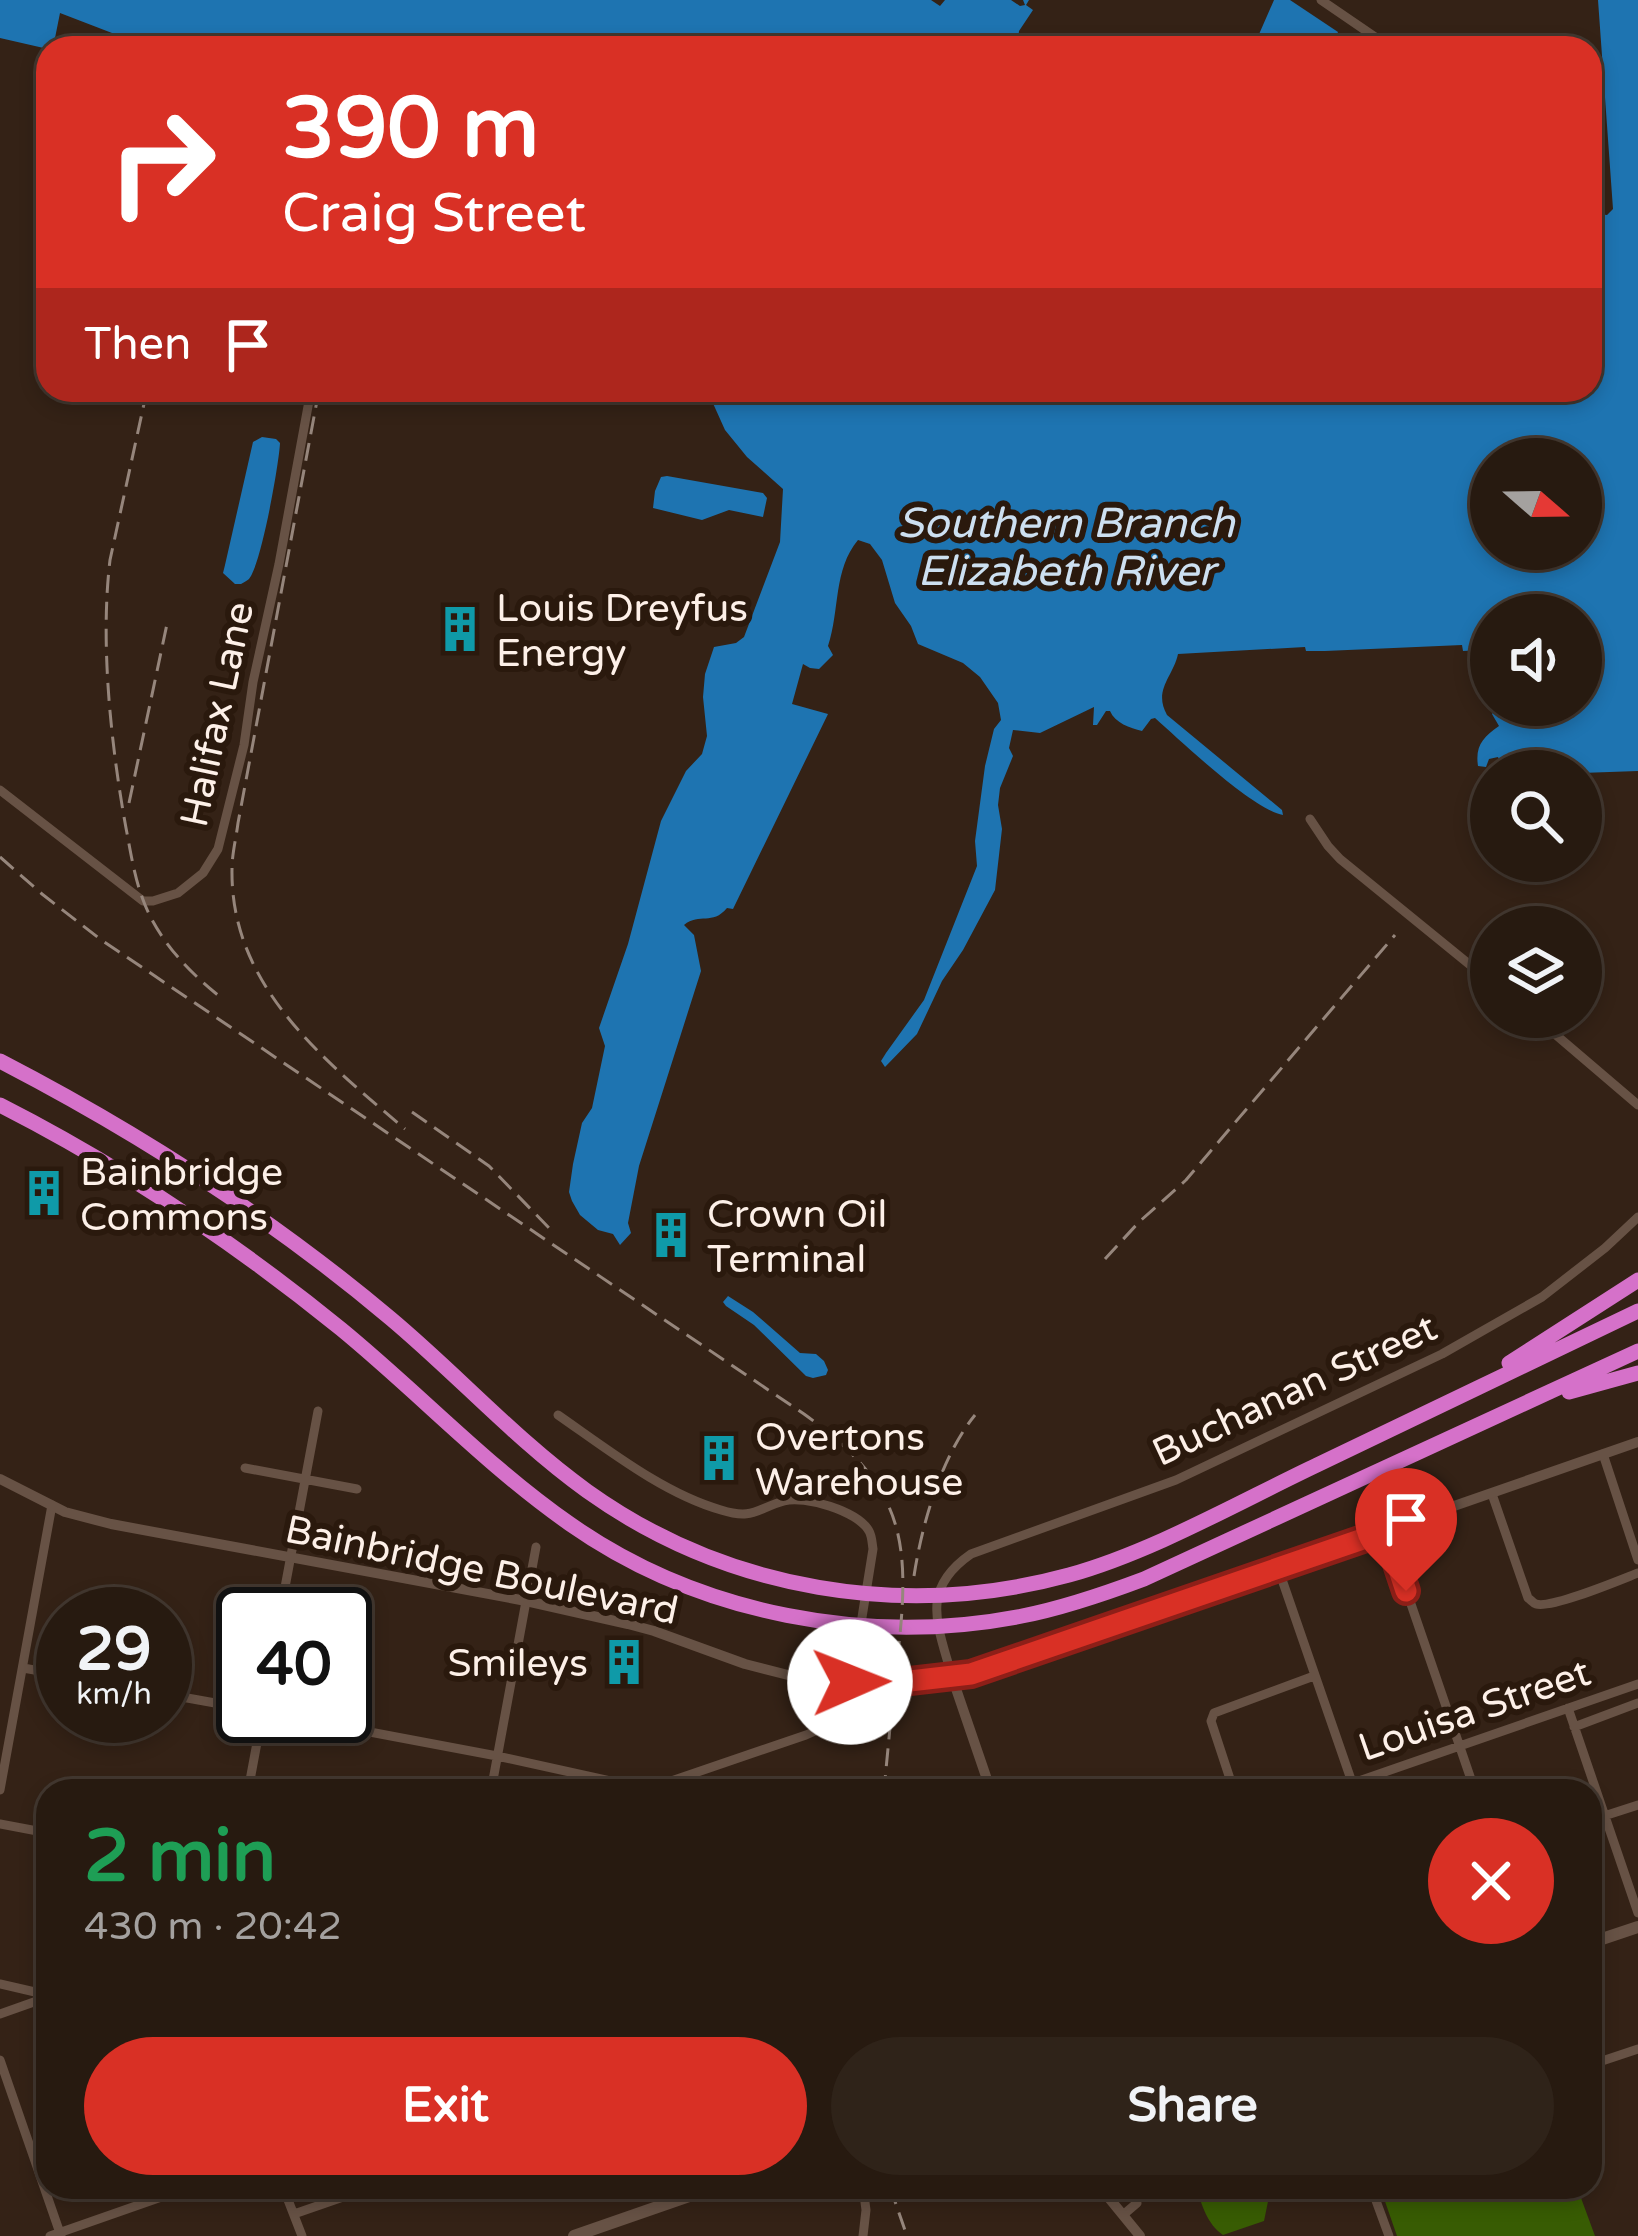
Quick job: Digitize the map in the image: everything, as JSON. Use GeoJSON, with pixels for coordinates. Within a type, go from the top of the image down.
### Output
{"type":"FeatureCollection","features":[{"type":"Feature","properties":{"kind":"highway"},"geometry":{"type":"LineString","coordinates":[[0,1050],[99,1114]]}},
{"type":"Feature","properties":{"kind":"highway"},"geometry":{"type":"LineString","coordinates":[[0,1061],[174,1159],[310,1254],[569,1477],[630,1520],[724,1563],[820,1589],[928,1597],[976,1594],[1071,1574],[1138,1549],[1638,1311]]}},
{"type":"Feature","properties":{"kind":"highway"},"geometry":{"type":"LineString","coordinates":[[0,1105],[142,1186],[251,1259],[574,1527],[697,1590],[826,1623],[955,1626],[1056,1609],[1144,1579],[1638,1351]]}},
{"type":"Feature","properties":{"kind":"highway"},"geometry":{"type":"LineString","coordinates":[[1394,1428],[1541,1344],[1638,1280]]}},
{"type":"Feature","properties":{"kind":"highway"},"geometry":{"type":"LineString","coordinates":[[1492,1418],[1638,1373]]}},
{"type":"Feature","properties":{"kind":"main road"},"geometry":{"type":"LineString","coordinates":[[1602,1939],[1638,1927]]}},
{"type":"Feature","properties":{"kind":"main road"},"geometry":{"type":"LineString","coordinates":[[574,2236],[681,2199]]}},
{"type":"Feature","properties":{"kind":"street"},"geometry":{"type":"LineString","coordinates":[[1322,0],[1374,36]]}},
{"type":"Feature","properties":{"kind":"street","name":"Halifax Lane"},"geometry":{"type":"LineString","coordinates":[[0,790],[143,901],[178,893],[203,873],[218,849],[244,745],[309,402]]}},
{"type":"Feature","properties":{"kind":"street"},"geometry":{"type":"LineString","coordinates":[[1310,819],[1340,859],[1470,965]]}},
{"type":"Feature","properties":{"kind":"street"},"geometry":{"type":"LineString","coordinates":[[1560,1038],[1638,1105]]}},
{"type":"Feature","properties":{"kind":"street","name":"Buchanan Street"},"geometry":{"type":"LineString","coordinates":[[952,1677],[937,1618],[939,1584],[951,1569],[983,1549],[1191,1474],[1487,1330],[1574,1274],[1638,1217]]}},
{"type":"Feature","properties":{"kind":"street"},"geometry":{"type":"LineString","coordinates":[[285,1587],[318,1411]]}},
{"type":"Feature","properties":{"kind":"street"},"geometry":{"type":"LineString","coordinates":[[559,1415],[628,1464],[720,1510],[748,1516],[789,1498],[854,1515],[868,1530],[873,1549],[846,1711],[836,1724],[677,1779]]}},
{"type":"Feature","properties":{"kind":"street","name":"Bainbridge Boulevard"},"geometry":{"type":"LineString","coordinates":[[0,1479],[65,1512],[111,1524],[526,1601],[654,1630],[772,1672],[850,1682],[901,1682],[971,1674],[1638,1442]]}},
{"type":"Feature","properties":{"kind":"street"},"geometry":{"type":"LineString","coordinates":[[1603,1454],[1638,1560]]}},
{"type":"Feature","properties":{"kind":"street"},"geometry":{"type":"LineString","coordinates":[[245,1468],[357,1490]]}},
{"type":"Feature","properties":{"kind":"street"},"geometry":{"type":"LineString","coordinates":[[1492,1494],[1528,1598],[1537,1605],[1638,1574]]}},
{"type":"Feature","properties":{"kind":"street"},"geometry":{"type":"LineString","coordinates":[[0,1790],[52,1505]]}},
{"type":"Feature","properties":{"kind":"street"},"geometry":{"type":"LineString","coordinates":[[1386,1531],[1471,1779]]}},
{"type":"Feature","properties":{"kind":"street"},"geometry":{"type":"LineString","coordinates":[[493,1779],[536,1547]]}},
{"type":"Feature","properties":{"kind":"street"},"geometry":{"type":"LineString","coordinates":[[1278,1568],[1350,1779]]}},
{"type":"Feature","properties":{"kind":"street"},"geometry":{"type":"LineString","coordinates":[[23,1668],[36,1671]]}},
{"type":"Feature","properties":{"kind":"street"},"geometry":{"type":"LineString","coordinates":[[1230,1779],[1212,1716],[1217,1710],[1314,1676]]}},
{"type":"Feature","properties":{"kind":"street"},"geometry":{"type":"LineString","coordinates":[[952,1677],[987,1779]]}},
{"type":"Feature","properties":{"kind":"street","name":"Louisa Street"},"geometry":{"type":"LineString","coordinates":[[1374,1779],[1638,1684]]}},
{"type":"Feature","properties":{"kind":"street","name":"Louisa Street"},"geometry":{"type":"LineString","coordinates":[[1574,1727],[1638,1703]]}},
{"type":"Feature","properties":{"kind":"street"},"geometry":{"type":"LineString","coordinates":[[1568,1708],[1592,1779]]}},
{"type":"Feature","properties":{"kind":"street"},"geometry":{"type":"LineString","coordinates":[[372,1732],[597,1779]]}},
{"type":"Feature","properties":{"kind":"street"},"geometry":{"type":"LineString","coordinates":[[250,1779],[257,1743]]}},
{"type":"Feature","properties":{"kind":"street"},"geometry":{"type":"LineString","coordinates":[[1604,1816],[1638,1804]]}},
{"type":"Feature","properties":{"kind":"street"},"geometry":{"type":"LineString","coordinates":[[1602,1810],[1638,1913]]}},
{"type":"Feature","properties":{"kind":"street"},"geometry":{"type":"LineString","coordinates":[[0,1824],[36,1831]]}},
{"type":"Feature","properties":{"kind":"street"},"geometry":{"type":"LineString","coordinates":[[0,1984],[36,1993]]}},
{"type":"Feature","properties":{"kind":"street"},"geometry":{"type":"LineString","coordinates":[[0,2014],[36,2000]]}},
{"type":"Feature","properties":{"kind":"street"},"geometry":{"type":"LineString","coordinates":[[1602,2061],[1638,2048]]}},
{"type":"Feature","properties":{"kind":"street"},"geometry":{"type":"LineString","coordinates":[[0,2060],[36,2171]]}},
{"type":"Feature","properties":{"kind":"street"},"geometry":{"type":"LineString","coordinates":[[45,2199],[57,2235],[146,2199]]}},
{"type":"Feature","properties":{"kind":"street"},"geometry":{"type":"LineString","coordinates":[[288,2199],[302,2236]]}},
{"type":"Feature","properties":{"kind":"street"},"geometry":{"type":"LineString","coordinates":[[294,2214],[337,2199]]}},
{"type":"Feature","properties":{"kind":"street"},"geometry":{"type":"LineString","coordinates":[[863,2236],[865,2199]]}},
{"type":"Feature","properties":{"kind":"street"},"geometry":{"type":"LineString","coordinates":[[1110,2199],[1140,2236]]}},
{"type":"Feature","properties":{"kind":"street"},"geometry":{"type":"LineString","coordinates":[[1123,2215],[1137,2203],[1136,2199]]}},
{"type":"Feature","properties":{"kind":"street"},"geometry":{"type":"LineString","coordinates":[[1375,2199],[1389,2236]]}},
{"type":"Feature","properties":{"kind":"green space"},"geometry":{"type":"Polygon","coordinates":[[[1200,2199],[1269,2199],[1264,2221],[1223,2235],[1200,2199]]]}},
{"type":"Feature","properties":{"kind":"green space"},"geometry":{"type":"Polygon","coordinates":[[[1384,2199],[1581,2199],[1595,2236],[1397,2236],[1384,2199]]]}},
{"type":"Feature","properties":{"kind":"water"},"geometry":{"type":"Polygon","coordinates":[[[0,0],[931,0],[940,6],[945,0],[1011,0],[1020,6],[1029,0],[1026,5],[1033,10],[1018,36],[120,36],[60,13],[55,36],[36,36],[36,46],[0,38],[0,0]]]}},
{"type":"Feature","properties":{"kind":"water"},"geometry":{"type":"Polygon","coordinates":[[[1274,0],[1290,0],[1338,32],[1336,36],[1258,36],[1274,0]]]}},
{"type":"Feature","properties":{"kind":"water","name":"Southern Branch Elizabeth River"},"geometry":{"type":"Polygon","coordinates":[[[1598,0],[1638,0],[1638,771],[1602,772],[1602,750],[1479,750],[1499,726],[1602,726],[1602,594],[1470,594],[1470,651],[1463,651],[1462,645],[1178,654],[1163,691],[1167,715],[1283,815],[1236,788],[1155,718],[1142,731],[1106,711],[1093,725],[1094,707],[1040,733],[1013,730],[1009,748],[1013,756],[998,805],[1002,829],[995,890],[917,1034],[885,1067],[881,1061],[924,1000],[977,866],[975,841],[985,766],[994,729],[1001,720],[998,703],[980,677],[963,663],[918,644],[895,603],[882,560],[870,544],[858,540],[841,577],[828,646],[833,655],[819,669],[803,664],[792,704],[828,714],[733,909],[684,925],[694,935],[701,971],[639,1166],[628,1223],[631,1233],[620,1245],[613,1234],[598,1230],[580,1215],[569,1192],[582,1123],[592,1108],[605,1046],[599,1028],[628,944],[661,821],[686,771],[702,754],[707,736],[705,674],[714,647],[744,637],[780,542],[783,489],[725,430],[712,402],[1602,402],[1602,214],[1613,209],[1598,0]]]}},
{"type":"Feature","properties":{"kind":"water"},"geometry":{"type":"Polygon","coordinates":[[[262,437],[280,443],[273,492],[254,570],[248,580],[235,584],[223,573],[253,442],[262,437]]]}},
{"type":"Feature","properties":{"kind":"water"},"geometry":{"type":"Polygon","coordinates":[[[661,477],[763,493],[767,498],[763,517],[729,510],[702,520],[653,508],[661,477]]]}},
{"type":"Feature","properties":{"kind":"water"},"geometry":{"type":"Polygon","coordinates":[[[728,1296],[800,1353],[816,1354],[824,1361],[826,1375],[806,1376],[754,1325],[726,1306],[723,1302],[728,1296]]]}},
{"type":"Feature","properties":{"kind":"railway"},"geometry":{"type":"LineString","coordinates":[[144,402],[107,592],[116,763],[146,907],[174,953],[224,1000]]}},
{"type":"Feature","properties":{"kind":"railway"},"geometry":{"type":"LineString","coordinates":[[317,402],[234,846],[236,911],[247,949],[287,1017],[405,1129]]}},
{"type":"Feature","properties":{"kind":"railway"},"geometry":{"type":"LineString","coordinates":[[129,803],[167,624]]}},
{"type":"Feature","properties":{"kind":"railway"},"geometry":{"type":"LineString","coordinates":[[0,857],[100,939],[804,1414],[864,1467],[894,1521],[901,1551],[901,1620],[885,1779]]}},
{"type":"Feature","properties":{"kind":"railway"},"geometry":{"type":"LineString","coordinates":[[1105,1259],[1186,1180],[1395,935]]}},
{"type":"Feature","properties":{"kind":"railway"},"geometry":{"type":"LineString","coordinates":[[412,1112],[489,1166],[552,1231]]}},
{"type":"Feature","properties":{"kind":"railway"},"geometry":{"type":"LineString","coordinates":[[914,1576],[935,1492],[952,1451],[975,1415]]}},
{"type":"Feature","properties":{"kind":"railway"},"geometry":{"type":"LineString","coordinates":[[894,2199],[907,2236]]}},
{"type":"Feature","properties":{"kind":"place","name":"Louis Dreyfus Energy"},"geometry":{"type":"Point","coordinates":[460,629]}},
{"type":"Feature","properties":{"kind":"place","name":"Bainbridge Commons"},"geometry":{"type":"Point","coordinates":[44,1193]}},
{"type":"Feature","properties":{"kind":"place","name":"Crown Oil Terminal"},"geometry":{"type":"Point","coordinates":[671,1235]}},
{"type":"Feature","properties":{"kind":"place","name":"Overtons Warehouse"},"geometry":{"type":"Point","coordinates":[719,1458]}},
{"type":"Feature","properties":{"kind":"place","name":"Smileys"},"geometry":{"type":"Point","coordinates":[624,1662]}},
{"type":"Feature","properties":{"kind":"route"},"geometry":{"type":"LineString","coordinates":[[850,1682],[971,1674],[1386,1531],[1406,1591]]}}]}
